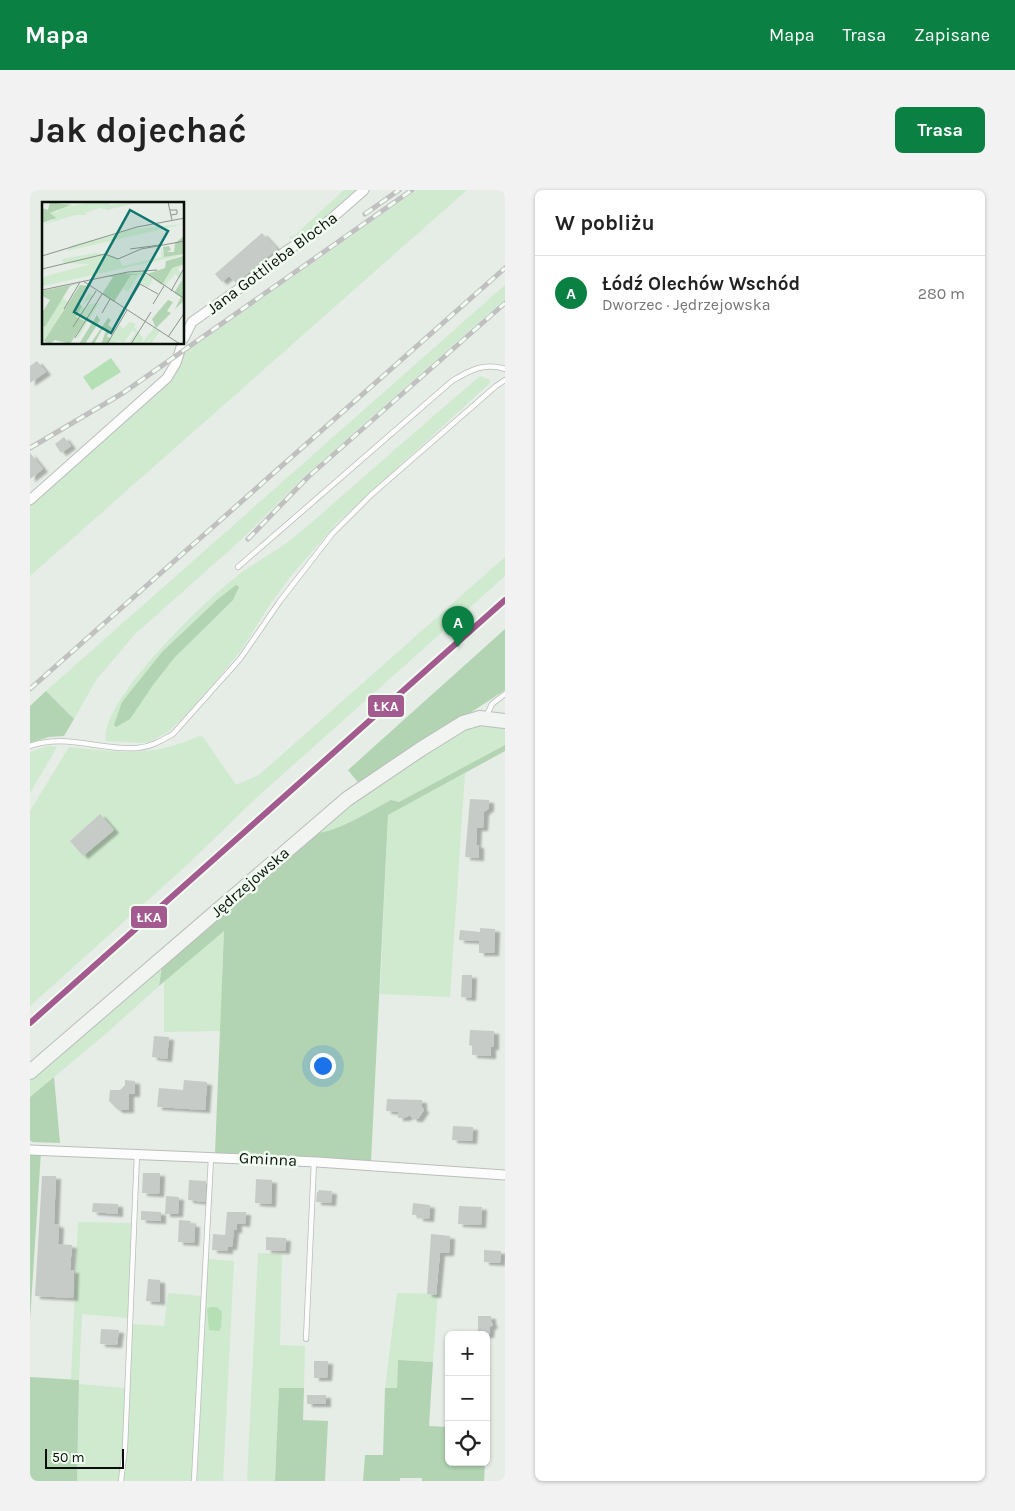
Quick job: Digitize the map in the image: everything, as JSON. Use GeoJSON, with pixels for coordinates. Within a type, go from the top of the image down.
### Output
{"type":"FeatureCollection","features":[{"type":"Feature","properties":{"kind":"street","name":"Jana Gottlieba Blocha"},"geometry":{"type":"LineString","coordinates":[[185,336],[192,322],[236,291],[286,251],[315,233],[364,190]]}},
{"type":"Feature","properties":{"kind":"street"},"geometry":{"type":"LineString","coordinates":[[30,500],[167,378],[176,363],[182,345]]}},
{"type":"Feature","properties":{"kind":"street"},"geometry":{"type":"LineString","coordinates":[[486,718],[505,721]]}},
{"type":"Feature","properties":{"kind":"street","name":"Jędrzejowska"},"geometry":{"type":"LineString","coordinates":[[30,1072],[347,799],[458,726],[474,719],[486,718]]}},
{"type":"Feature","properties":{"kind":"street","name":"Gminna"},"geometry":{"type":"LineString","coordinates":[[30,1150],[314,1161],[505,1175]]}},
{"type":"Feature","properties":{"kind":"lane"},"geometry":{"type":"LineString","coordinates":[[238,567],[452,381],[470,370],[481,366],[505,368]]}},
{"type":"Feature","properties":{"kind":"lane"},"geometry":{"type":"LineString","coordinates":[[30,746],[44,742],[67,741],[138,748],[159,742],[172,734],[240,659],[280,600],[332,534],[378,489],[505,380]]}},
{"type":"Feature","properties":{"kind":"lane"},"geometry":{"type":"LineString","coordinates":[[486,718],[492,704],[505,694]]}},
{"type":"Feature","properties":{"kind":"lane"},"geometry":{"type":"LineString","coordinates":[[121,1481],[126,1448],[137,1154]]}},
{"type":"Feature","properties":{"kind":"lane"},"geometry":{"type":"LineString","coordinates":[[194,1481],[211,1157]]}},
{"type":"Feature","properties":{"kind":"lane"},"geometry":{"type":"LineString","coordinates":[[306,1339],[314,1161]]}},
{"type":"Feature","properties":{"kind":"shaded area"},"geometry":{"type":"Polygon","coordinates":[[[344,190],[359,190],[316,230],[300,239],[290,239],[289,237],[294,236],[344,190]]]}},
{"type":"Feature","properties":{"kind":"shaded area"},"geometry":{"type":"Polygon","coordinates":[[[417,190],[467,190],[30,576],[30,503],[178,368],[185,353],[417,190]]]}},
{"type":"Feature","properties":{"kind":"shaded area"},"geometry":{"type":"Polygon","coordinates":[[[505,285],[505,299],[307,474],[241,540],[135,634],[96,680],[74,719],[46,691],[505,285]]]}},
{"type":"Feature","properties":{"kind":"shaded area"},"geometry":{"type":"Polygon","coordinates":[[[111,358],[121,372],[92,390],[83,377],[111,358]]]}},
{"type":"Feature","properties":{"kind":"shaded area"},"geometry":{"type":"Polygon","coordinates":[[[480,376],[490,380],[489,384],[337,523],[290,577],[242,649],[184,717],[168,732],[152,741],[142,743],[106,741],[108,723],[119,702],[136,678],[157,652],[202,606],[243,571],[282,546],[304,529],[480,376]]]}},
{"type":"Feature","properties":{"kind":"shaded area"},"geometry":{"type":"Polygon","coordinates":[[[505,557],[505,576],[254,800],[187,865],[30,1006],[30,811],[69,747],[135,752],[165,748],[199,736],[203,737],[236,785],[259,775],[505,557]]]}},
{"type":"Feature","properties":{"kind":"shaded area"},"geometry":{"type":"Polygon","coordinates":[[[236,585],[239,587],[233,600],[175,657],[130,719],[116,727],[114,725],[122,702],[162,652],[218,599],[236,585]]]}},
{"type":"Feature","properties":{"kind":"shaded area"},"geometry":{"type":"Polygon","coordinates":[[[505,629],[505,690],[360,785],[348,770],[505,629]]]}},
{"type":"Feature","properties":{"kind":"shaded area"},"geometry":{"type":"Polygon","coordinates":[[[46,691],[74,719],[64,736],[49,737],[30,743],[30,706],[46,691]]]}},
{"type":"Feature","properties":{"kind":"shaded area"},"geometry":{"type":"Polygon","coordinates":[[[469,727],[505,727],[505,745],[399,802],[391,800],[342,826],[314,833],[346,806],[453,734],[469,727]]]}},
{"type":"Feature","properties":{"kind":"shaded area"},"geometry":{"type":"Polygon","coordinates":[[[505,745],[505,751],[388,815],[371,1162],[215,1154],[224,931],[159,986],[162,967],[314,833],[342,826],[391,800],[399,802],[505,745]]]}},
{"type":"Feature","properties":{"kind":"shaded area"},"geometry":{"type":"Polygon","coordinates":[[[51,746],[57,747],[30,793],[30,752],[51,746]]]}},
{"type":"Feature","properties":{"kind":"shaded area"},"geometry":{"type":"Polygon","coordinates":[[[465,773],[450,997],[380,994],[388,815],[465,773]]]}},
{"type":"Feature","properties":{"kind":"shaded area"},"geometry":{"type":"Polygon","coordinates":[[[224,930],[220,1031],[164,1032],[164,982],[224,930]]]}},
{"type":"Feature","properties":{"kind":"shaded area"},"geometry":{"type":"Polygon","coordinates":[[[162,967],[159,986],[101,1038],[30,1097],[30,1079],[162,967]]]}},
{"type":"Feature","properties":{"kind":"shaded area"},"geometry":{"type":"Polygon","coordinates":[[[54,1077],[60,1143],[32,1142],[30,1140],[30,1097],[54,1077]]]}},
{"type":"Feature","properties":{"kind":"shaded area"},"geometry":{"type":"Polygon","coordinates":[[[41,1152],[30,1320],[30,1153],[41,1152]]]}},
{"type":"Feature","properties":{"kind":"shaded area"},"geometry":{"type":"Polygon","coordinates":[[[78,1222],[131,1223],[128,1318],[82,1314],[79,1380],[71,1379],[78,1222]]]}},
{"type":"Feature","properties":{"kind":"shaded area"},"geometry":{"type":"Polygon","coordinates":[[[258,1253],[282,1254],[280,1345],[305,1346],[304,1388],[279,1388],[275,1481],[247,1481],[258,1253]]]}},
{"type":"Feature","properties":{"kind":"shaded area"},"geometry":{"type":"Polygon","coordinates":[[[208,1259],[234,1261],[223,1481],[197,1481],[208,1259]]]}},
{"type":"Feature","properties":{"kind":"shaded area"},"geometry":{"type":"Polygon","coordinates":[[[168,1293],[201,1296],[192,1481],[123,1481],[127,1455],[132,1324],[164,1326],[168,1293]]]}},
{"type":"Feature","properties":{"kind":"shaded area"},"geometry":{"type":"Polygon","coordinates":[[[397,1293],[438,1294],[433,1362],[398,1360],[397,1388],[385,1388],[397,1293]]]}},
{"type":"Feature","properties":{"kind":"shaded area"},"geometry":{"type":"Polygon","coordinates":[[[217,1307],[222,1312],[221,1328],[219,1331],[209,1330],[207,1309],[217,1307]]]}},
{"type":"Feature","properties":{"kind":"shaded area"},"geometry":{"type":"Polygon","coordinates":[[[398,1360],[433,1362],[429,1426],[445,1427],[445,1466],[485,1466],[484,1481],[422,1481],[422,1478],[400,1478],[400,1481],[363,1481],[365,1455],[383,1455],[385,1388],[397,1388],[398,1360]]]}},
{"type":"Feature","properties":{"kind":"shaded area"},"geometry":{"type":"Polygon","coordinates":[[[30,1377],[79,1380],[77,1481],[30,1481],[30,1377]]]}},
{"type":"Feature","properties":{"kind":"shaded area"},"geometry":{"type":"Polygon","coordinates":[[[79,1384],[125,1388],[123,1446],[118,1481],[77,1481],[79,1384]]]}},
{"type":"Feature","properties":{"kind":"shaded area"},"geometry":{"type":"Polygon","coordinates":[[[279,1388],[304,1388],[303,1420],[328,1421],[325,1481],[275,1481],[279,1388]]]}},
{"type":"Feature","properties":{"kind":"building"},"geometry":{"type":"Polygon","coordinates":[[[262,233],[277,249],[236,283],[229,276],[222,282],[215,274],[262,233]]]}},
{"type":"Feature","properties":{"kind":"building"},"geometry":{"type":"Polygon","coordinates":[[[37,361],[46,372],[30,383],[30,366],[37,361]]]}},
{"type":"Feature","properties":{"kind":"building"},"geometry":{"type":"Polygon","coordinates":[[[64,437],[71,446],[61,453],[55,444],[64,437]]]}},
{"type":"Feature","properties":{"kind":"building"},"geometry":{"type":"Polygon","coordinates":[[[30,453],[43,469],[30,479],[30,453]]]}},
{"type":"Feature","properties":{"kind":"building"},"geometry":{"type":"Polygon","coordinates":[[[470,799],[489,800],[489,808],[484,812],[483,828],[477,828],[476,845],[479,845],[479,858],[465,857],[470,799]]]}},
{"type":"Feature","properties":{"kind":"building"},"geometry":{"type":"Polygon","coordinates":[[[100,814],[114,830],[83,856],[70,841],[100,814]]]}},
{"type":"Feature","properties":{"kind":"building"},"geometry":{"type":"Polygon","coordinates":[[[480,928],[495,929],[494,953],[479,953],[479,941],[459,940],[460,930],[480,932],[480,928]]]}},
{"type":"Feature","properties":{"kind":"building"},"geometry":{"type":"Polygon","coordinates":[[[462,975],[472,975],[471,998],[461,997],[462,975]]]}},
{"type":"Feature","properties":{"kind":"building"},"geometry":{"type":"Polygon","coordinates":[[[470,1030],[494,1031],[494,1047],[491,1047],[491,1056],[472,1055],[472,1046],[469,1045],[470,1030]]]}},
{"type":"Feature","properties":{"kind":"building"},"geometry":{"type":"Polygon","coordinates":[[[154,1036],[169,1037],[167,1059],[152,1057],[154,1036]]]}},
{"type":"Feature","properties":{"kind":"building"},"geometry":{"type":"Polygon","coordinates":[[[125,1080],[135,1081],[135,1094],[129,1094],[129,1110],[118,1110],[109,1101],[110,1090],[120,1090],[125,1085],[125,1080]]]}},
{"type":"Feature","properties":{"kind":"building"},"geometry":{"type":"Polygon","coordinates":[[[184,1080],[207,1082],[205,1110],[157,1107],[159,1088],[183,1090],[184,1080]]]}},
{"type":"Feature","properties":{"kind":"building"},"geometry":{"type":"Polygon","coordinates":[[[387,1099],[422,1100],[424,1110],[418,1119],[413,1119],[410,1115],[405,1118],[398,1118],[398,1112],[386,1111],[387,1099]]]}},
{"type":"Feature","properties":{"kind":"building"},"geometry":{"type":"Polygon","coordinates":[[[453,1126],[473,1127],[472,1141],[452,1140],[453,1126]]]}},
{"type":"Feature","properties":{"kind":"building"},"geometry":{"type":"Polygon","coordinates":[[[143,1173],[160,1173],[159,1194],[142,1193],[143,1173]]]}},
{"type":"Feature","properties":{"kind":"building"},"geometry":{"type":"Polygon","coordinates":[[[42,1176],[56,1176],[54,1224],[59,1225],[58,1244],[72,1245],[70,1270],[74,1270],[73,1298],[35,1296],[42,1176]]]}},
{"type":"Feature","properties":{"kind":"building"},"geometry":{"type":"Polygon","coordinates":[[[256,1179],[272,1180],[271,1204],[255,1203],[256,1179]]]}},
{"type":"Feature","properties":{"kind":"building"},"geometry":{"type":"Polygon","coordinates":[[[189,1180],[206,1181],[205,1202],[188,1200],[189,1180]]]}},
{"type":"Feature","properties":{"kind":"building"},"geometry":{"type":"Polygon","coordinates":[[[319,1190],[332,1191],[331,1203],[316,1202],[319,1190]]]}},
{"type":"Feature","properties":{"kind":"building"},"geometry":{"type":"Polygon","coordinates":[[[166,1196],[179,1197],[178,1214],[165,1214],[166,1196]]]}},
{"type":"Feature","properties":{"kind":"building"},"geometry":{"type":"Polygon","coordinates":[[[93,1203],[118,1204],[118,1214],[92,1212],[93,1203]]]}},
{"type":"Feature","properties":{"kind":"building"},"geometry":{"type":"Polygon","coordinates":[[[413,1203],[430,1205],[429,1219],[418,1218],[418,1215],[412,1215],[413,1203]]]}},
{"type":"Feature","properties":{"kind":"building"},"geometry":{"type":"Polygon","coordinates":[[[459,1206],[482,1207],[481,1225],[458,1224],[459,1206]]]}},
{"type":"Feature","properties":{"kind":"building"},"geometry":{"type":"Polygon","coordinates":[[[141,1211],[161,1212],[161,1221],[141,1220],[141,1211]]]}},
{"type":"Feature","properties":{"kind":"building"},"geometry":{"type":"Polygon","coordinates":[[[227,1212],[246,1212],[245,1224],[237,1223],[237,1230],[234,1230],[232,1247],[228,1247],[228,1251],[212,1250],[213,1234],[225,1235],[227,1212]]]}},
{"type":"Feature","properties":{"kind":"building"},"geometry":{"type":"Polygon","coordinates":[[[179,1220],[191,1221],[190,1224],[195,1224],[194,1243],[178,1242],[179,1220]]]}},
{"type":"Feature","properties":{"kind":"building"},"geometry":{"type":"Polygon","coordinates":[[[431,1234],[450,1236],[449,1253],[440,1253],[436,1295],[427,1294],[431,1234]]]}},
{"type":"Feature","properties":{"kind":"building"},"geometry":{"type":"Polygon","coordinates":[[[266,1237],[286,1238],[285,1251],[266,1250],[266,1237]]]}},
{"type":"Feature","properties":{"kind":"building"},"geometry":{"type":"Polygon","coordinates":[[[484,1250],[501,1251],[500,1263],[484,1262],[484,1250]]]}},
{"type":"Feature","properties":{"kind":"building"},"geometry":{"type":"Polygon","coordinates":[[[148,1279],[160,1280],[160,1302],[146,1301],[148,1279]]]}},
{"type":"Feature","properties":{"kind":"building"},"geometry":{"type":"Polygon","coordinates":[[[478,1316],[491,1316],[493,1325],[490,1327],[490,1331],[478,1331],[478,1316]]]}},
{"type":"Feature","properties":{"kind":"building"},"geometry":{"type":"Polygon","coordinates":[[[101,1329],[119,1330],[117,1345],[100,1344],[101,1329]]]}},
{"type":"Feature","properties":{"kind":"building"},"geometry":{"type":"Polygon","coordinates":[[[314,1361],[328,1361],[327,1378],[314,1378],[314,1361]]]}},
{"type":"Feature","properties":{"kind":"building"},"geometry":{"type":"Polygon","coordinates":[[[307,1395],[326,1395],[326,1404],[307,1404],[307,1395]]]}},
{"type":"Feature","properties":{"kind":"railway"},"geometry":{"type":"LineString","coordinates":[[365,214],[399,190]]}},
{"type":"Feature","properties":{"kind":"railway"},"geometry":{"type":"LineString","coordinates":[[30,448],[123,393],[412,190]]}},
{"type":"Feature","properties":{"kind":"railway"},"geometry":{"type":"LineString","coordinates":[[30,689],[505,268]]}},
{"type":"Feature","properties":{"kind":"railway"},"geometry":{"type":"LineString","coordinates":[[248,539],[308,477],[505,303]]}},
{"type":"Feature","properties":{"kind":"transit line","name":"ŁKA"},"geometry":{"type":"LineString","coordinates":[[30,1023],[505,600]]}},
{"type":"Feature","properties":{"kind":"place","name":"Łódź Olechów Wschód"},"geometry":{"type":"Point","coordinates":[458,647]}}]}
